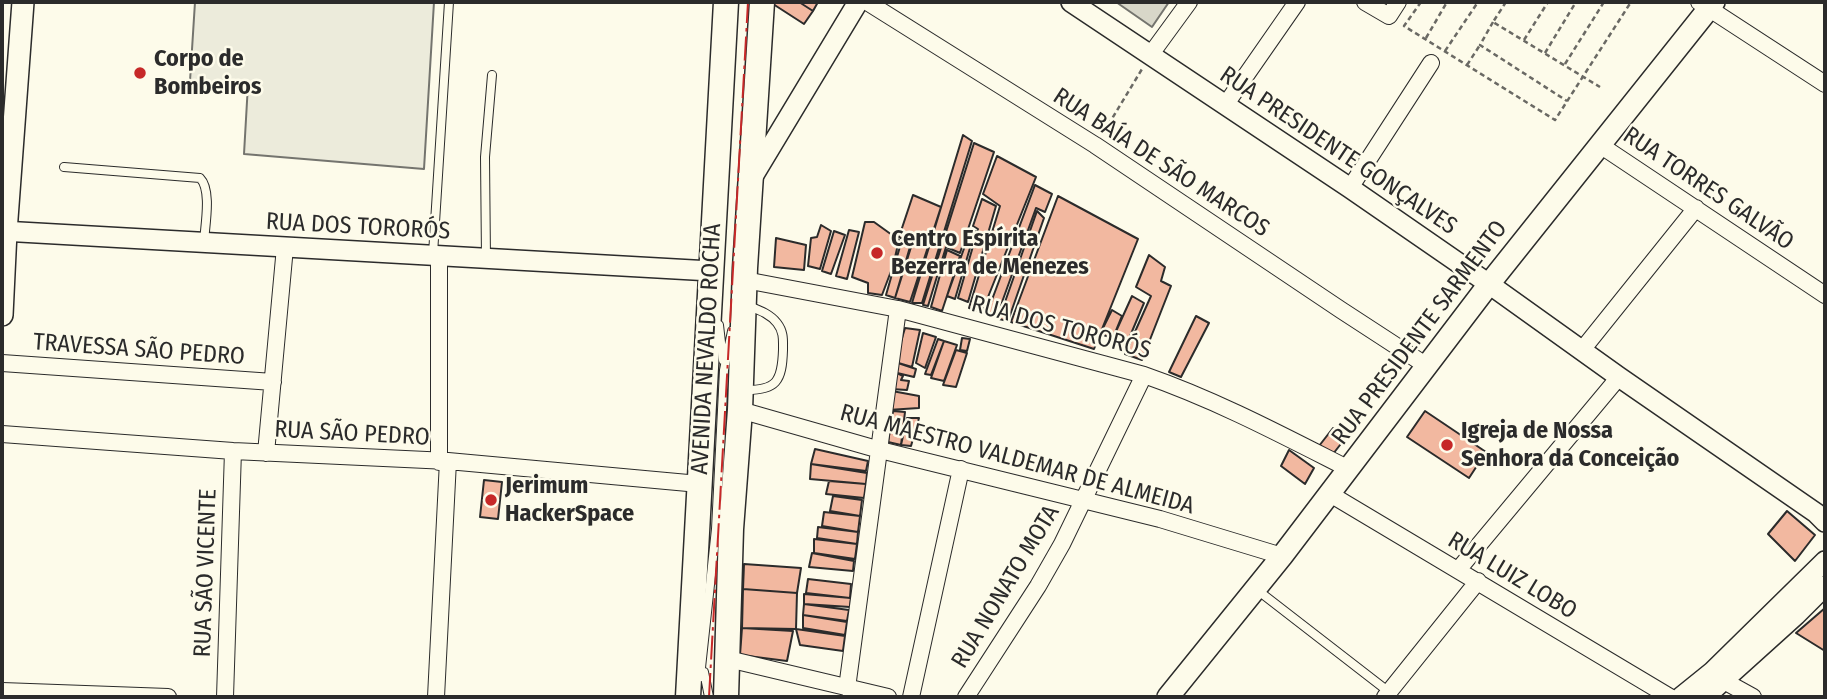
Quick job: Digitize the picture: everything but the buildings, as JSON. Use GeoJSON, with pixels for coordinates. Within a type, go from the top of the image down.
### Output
{"type":"FeatureCollection","features":[{"type":"Feature","properties":{"kind":"highway","name":"AVENIDA NEVALDO ROCHA"},"geometry":{"type":"LineString","coordinates":[[693,692],[699,484],[726,2]]}},
{"type":"Feature","properties":{"kind":"highway","name":"AVENIDA NEVALDO ROCHA"},"geometry":{"type":"LineString","coordinates":[[726,697],[731,529],[762,2]]}},
{"type":"Feature","properties":{"kind":"main road"},"geometry":{"type":"LineString","coordinates":[[2,315],[4,232],[23,2]]}},
{"type":"Feature","properties":{"kind":"main road","name":"RUA PRESIDENTE SARMENTO"},"geometry":{"type":"LineString","coordinates":[[1168,697],[1282,556],[1707,4]]}},
{"type":"Feature","properties":{"kind":"street"},"geometry":{"type":"LineString","coordinates":[[750,181],[858,2]]}},
{"type":"Feature","properties":{"kind":"street","name":"RUA BAÍA DE SÃO MARCOS"},"geometry":{"type":"LineString","coordinates":[[867,2],[1095,145],[1427,366]]}},
{"type":"Feature","properties":{"kind":"street","name":"RUA PRESIDENTE GONÇALVES"},"geometry":{"type":"LineString","coordinates":[[1071,2],[1350,188],[1822,517]]}},
{"type":"Feature","properties":{"kind":"street"},"geometry":{"type":"LineString","coordinates":[[1151,54],[1189,2]]}},
{"type":"Feature","properties":{"kind":"street"},"geometry":{"type":"LineString","coordinates":[[1226,104],[1297,2]]}},
{"type":"Feature","properties":{"kind":"street"},"geometry":{"type":"LineString","coordinates":[[1365,2],[1389,16],[1398,2]]}},
{"type":"Feature","properties":{"kind":"street"},"geometry":{"type":"LineString","coordinates":[[1707,4],[1825,84]]}},
{"type":"Feature","properties":{"kind":"street"},"geometry":{"type":"LineString","coordinates":[[1350,188],[1431,63]]}},
{"type":"Feature","properties":{"kind":"street","name":"RUA TORRES GALVÃO"},"geometry":{"type":"LineString","coordinates":[[1600,145],[1825,295]]}},
{"type":"Feature","properties":{"kind":"street"},"geometry":{"type":"LineString","coordinates":[[1582,350],[1696,208]]}},
{"type":"Feature","properties":{"kind":"street","name":"RUA DOS TORORÓS"},"geometry":{"type":"LineString","coordinates":[[4,232],[486,259],[711,265]]}},
{"type":"Feature","properties":{"kind":"street"},"geometry":{"type":"LineString","coordinates":[[266,453],[285,247]]}},
{"type":"Feature","properties":{"kind":"street"},"geometry":{"type":"LineString","coordinates":[[436,256],[443,462],[436,697]]}},
{"type":"Feature","properties":{"kind":"street","name":"RUA DOS TORORÓS"},"geometry":{"type":"LineString","coordinates":[[744,284],[898,309],[1144,376],[1184,389],[1349,469]]}},
{"type":"Feature","properties":{"kind":"street"},"geometry":{"type":"LineString","coordinates":[[847,688],[898,309]]}},
{"type":"Feature","properties":{"kind":"street","name":"TRAVESSA SÃO PEDRO"},"geometry":{"type":"LineString","coordinates":[[2,363],[273,382]]}},
{"type":"Feature","properties":{"kind":"street","name":"RUA NONATO MOTA"},"geometry":{"type":"LineString","coordinates":[[966,697],[1062,544],[1144,376]]}},
{"type":"Feature","properties":{"kind":"street"},"geometry":{"type":"LineString","coordinates":[[1458,570],[1619,377]]}},
{"type":"Feature","properties":{"kind":"street","name":"RUA MAESTRO VALDEMAR DE ALMEIDA"},"geometry":{"type":"LineString","coordinates":[[740,400],[880,450],[1160,519],[1282,556]]}},
{"type":"Feature","properties":{"kind":"street","name":"RUA SÃO PEDRO"},"geometry":{"type":"LineString","coordinates":[[2,434],[233,451],[443,462],[699,484]]}},
{"type":"Feature","properties":{"kind":"street","name":"RUA SÃO VICENTE"},"geometry":{"type":"LineString","coordinates":[[225,697],[233,451]]}},
{"type":"Feature","properties":{"kind":"street"},"geometry":{"type":"LineString","coordinates":[[911,697],[961,469]]}},
{"type":"Feature","properties":{"kind":"street","name":"RUA LUIZ LOBO"},"geometry":{"type":"LineString","coordinates":[[1330,494],[1670,697]]}},
{"type":"Feature","properties":{"kind":"street"},"geometry":{"type":"LineString","coordinates":[[1681,697],[1712,672],[1825,561]]}},
{"type":"Feature","properties":{"kind":"street"},"geometry":{"type":"LineString","coordinates":[[1387,695],[1478,581]]}},
{"type":"Feature","properties":{"kind":"street"},"geometry":{"type":"LineString","coordinates":[[1704,697],[1825,586]]}},
{"type":"Feature","properties":{"kind":"street"},"geometry":{"type":"LineString","coordinates":[[728,659],[888,697]]}},
{"type":"Feature","properties":{"kind":"street"},"geometry":{"type":"LineString","coordinates":[[1724,681],[1753,697]]}},
{"type":"Feature","properties":{"kind":"street"},"geometry":{"type":"LineString","coordinates":[[2,691],[168,697]]}},
{"type":"Feature","properties":{"kind":"lane"},"geometry":{"type":"LineString","coordinates":[[436,256],[449,2]]}},
{"type":"Feature","properties":{"kind":"lane"},"geometry":{"type":"LineString","coordinates":[[486,259],[485,157],[492,75]]}},
{"type":"Feature","properties":{"kind":"lane"},"geometry":{"type":"LineString","coordinates":[[65,167],[200,178],[205,183],[207,192],[204,242]]}},
{"type":"Feature","properties":{"kind":"lane"},"geometry":{"type":"LineString","coordinates":[[693,692],[702,666],[716,529],[724,370],[711,265]]}},
{"type":"Feature","properties":{"kind":"lane"},"geometry":{"type":"LineString","coordinates":[[724,370],[744,284]]}},
{"type":"Feature","properties":{"kind":"lane"},"geometry":{"type":"LineString","coordinates":[[740,400],[769,387],[777,380],[782,371],[784,336],[779,325],[762,311],[744,284]]}},
{"type":"Feature","properties":{"kind":"lane"},"geometry":{"type":"LineString","coordinates":[[1256,589],[1387,695]]}},
{"type":"Feature","properties":{"kind":"lane"},"geometry":{"type":"LineString","coordinates":[[702,666],[709,697]]}},
{"type":"Feature","properties":{"kind":"path"},"geometry":{"type":"LineString","coordinates":[[1421,2],[1404,26],[1555,120],[1631,2]]}},
{"type":"Feature","properties":{"kind":"path"},"geometry":{"type":"LineString","coordinates":[[1425,38],[1447,2]]}},
{"type":"Feature","properties":{"kind":"path"},"geometry":{"type":"LineString","coordinates":[[1445,51],[1478,2]]}},
{"type":"Feature","properties":{"kind":"path"},"geometry":{"type":"LineString","coordinates":[[1467,65],[1506,2]]}},
{"type":"Feature","properties":{"kind":"path"},"geometry":{"type":"LineString","coordinates":[[1524,40],[1548,2]]}},
{"type":"Feature","properties":{"kind":"path"},"geometry":{"type":"LineString","coordinates":[[1545,53],[1576,2]]}},
{"type":"Feature","properties":{"kind":"path"},"geometry":{"type":"LineString","coordinates":[[1565,65],[1604,2]]}},
{"type":"Feature","properties":{"kind":"path"},"geometry":{"type":"LineString","coordinates":[[1493,22],[1600,87]]}},
{"type":"Feature","properties":{"kind":"path"},"geometry":{"type":"LineString","coordinates":[[1480,45],[1567,101]]}},
{"type":"Feature","properties":{"kind":"path"},"geometry":{"type":"LineString","coordinates":[[1095,145],[1151,54]]}},
{"type":"Feature","properties":{"kind":"shaded area"},"geometry":{"type":"Polygon","coordinates":[[[195,2],[434,2],[424,169],[244,154],[248,84],[190,81],[195,2]]]}},
{"type":"Feature","properties":{"kind":"shaded area"},"geometry":{"type":"Polygon","coordinates":[[[1116,2],[1169,2],[1152,27],[1116,2]]]}},
{"type":"Feature","properties":{"kind":"power"},"geometry":{"type":"LineString","coordinates":[[709,697],[748,2]]}},
{"type":"Feature","properties":{"kind":"place","name":"Corpo de Bombeiros"},"geometry":{"type":"Point","coordinates":[140,73]}},
{"type":"Feature","properties":{"kind":"place","name":"Centro Espírita Bezerra de Menezes"},"geometry":{"type":"Point","coordinates":[877,253]}},
{"type":"Feature","properties":{"kind":"place","name":"Igreja de Nossa Senhora da Conceição"},"geometry":{"type":"Point","coordinates":[1447,445]}},
{"type":"Feature","properties":{"kind":"place","name":"Jerimum HackerSpace"},"geometry":{"type":"Point","coordinates":[491,500]}}]}
